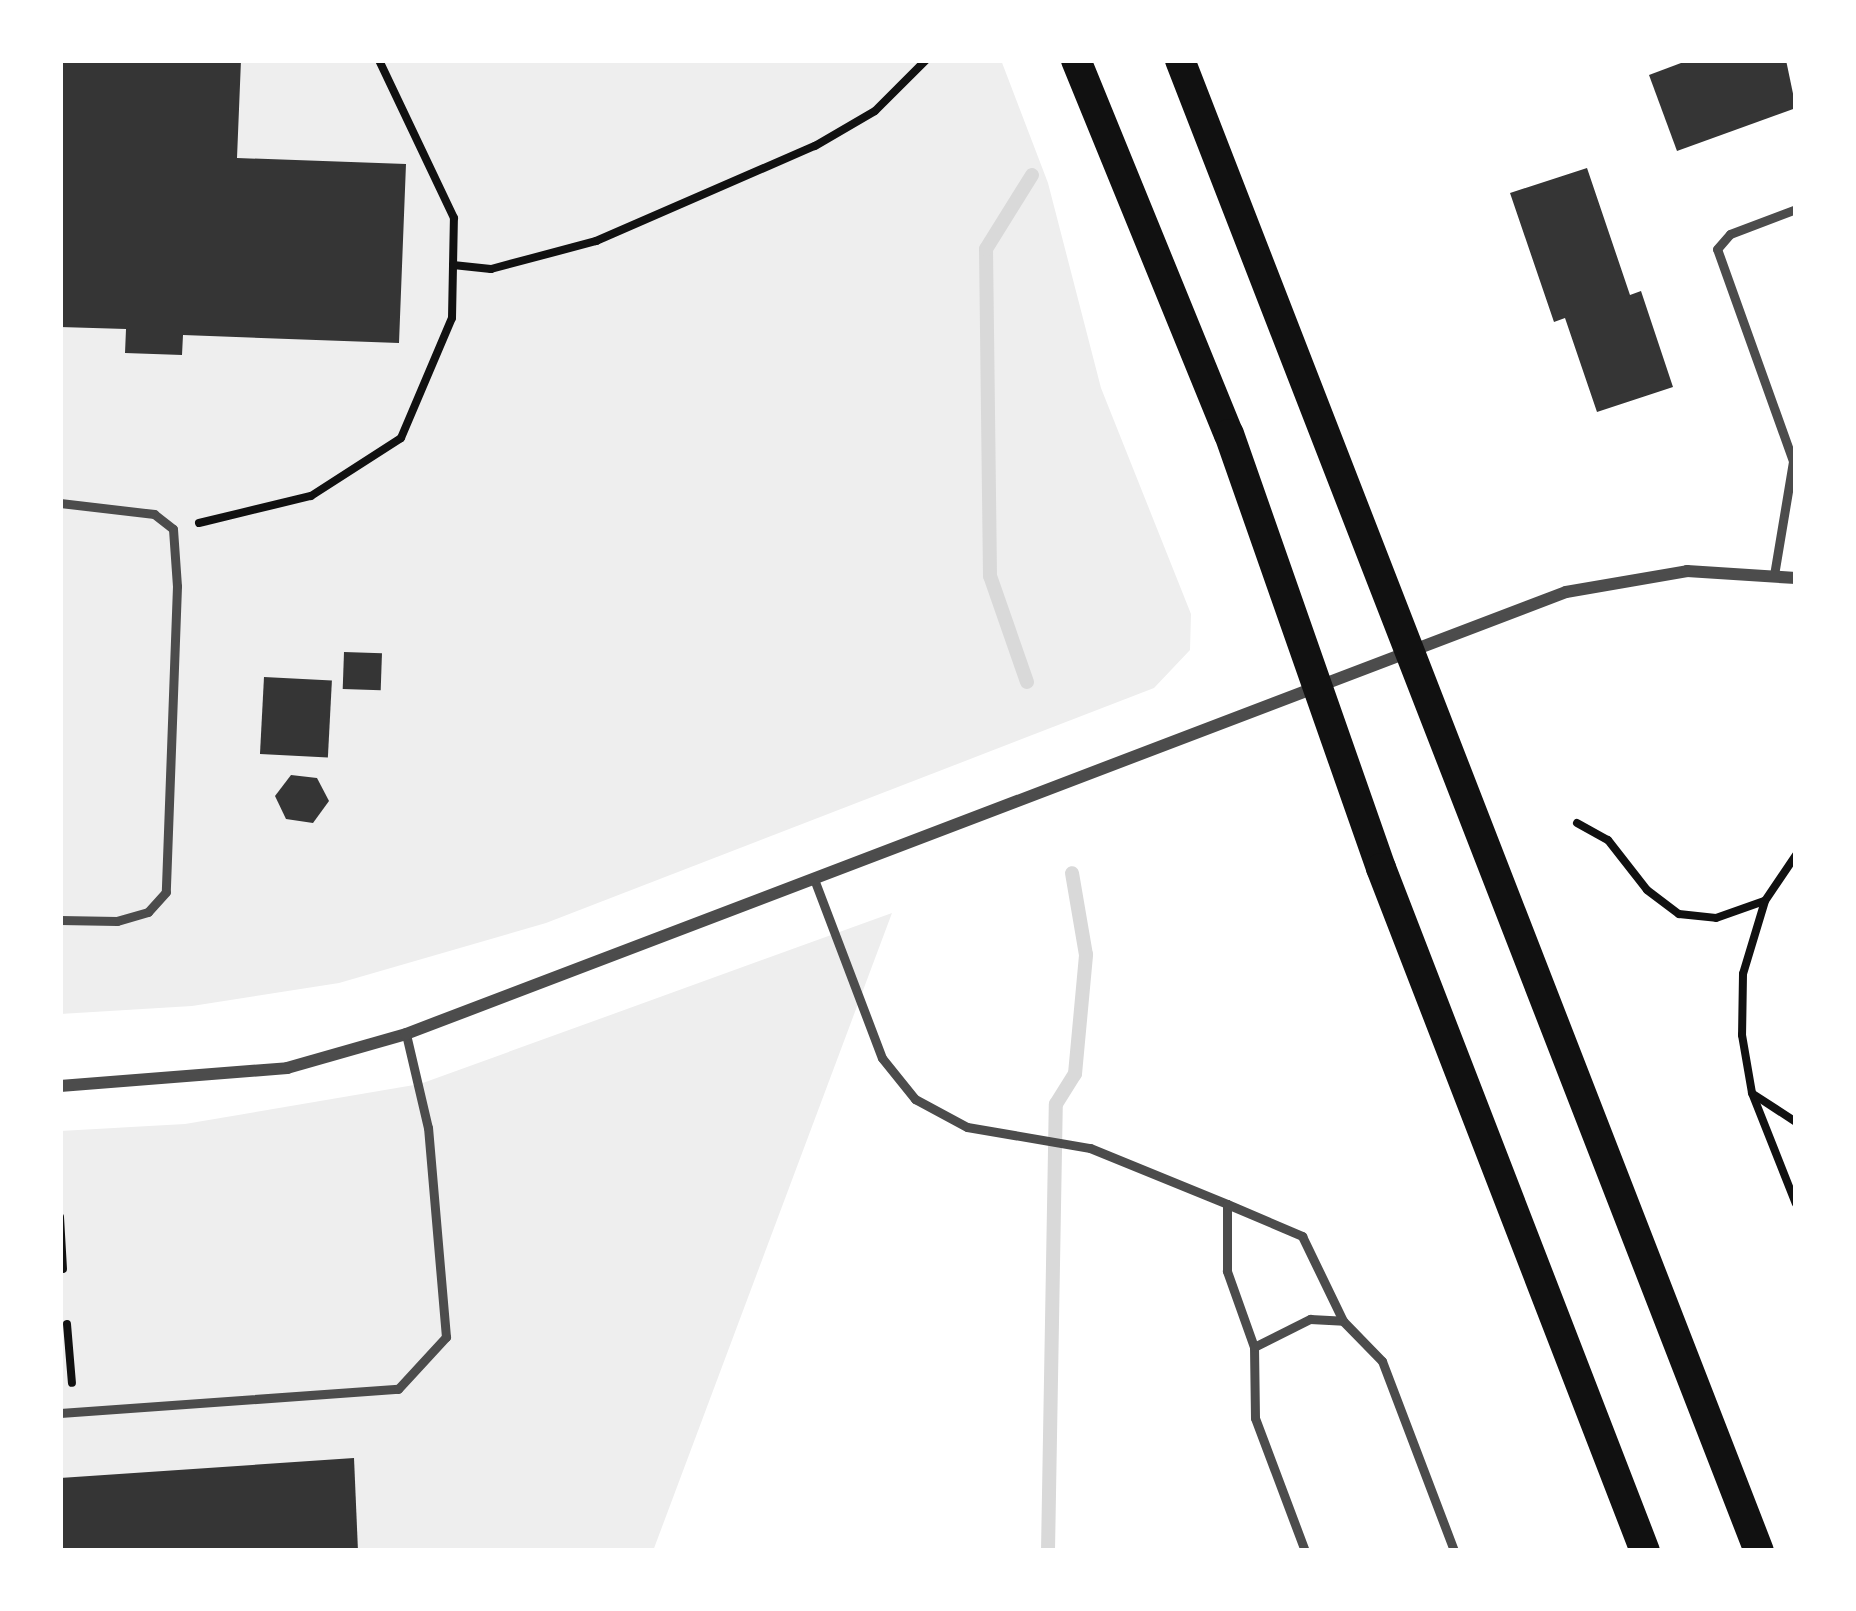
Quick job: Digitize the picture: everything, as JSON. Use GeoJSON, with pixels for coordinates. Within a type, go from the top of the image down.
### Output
{"type":"FeatureCollection","features":[{"type":"Feature","properties":{"kind":"main road"},"geometry":{"type":"LineString","coordinates":[[1076,60],[1229,434],[1317,688],[1646,1551]]}},
{"type":"Feature","properties":{"kind":"main road"},"geometry":{"type":"LineString","coordinates":[[1180,60],[1760,1551]]}},
{"type":"Feature","properties":{"kind":"street"},"geometry":{"type":"LineString","coordinates":[[60,1086],[287,1068],[406,1034],[1317,688],[1507,611],[1607,583],[1688,571],[1796,578]]}},
{"type":"Feature","properties":{"kind":"lane"},"geometry":{"type":"LineString","coordinates":[[1774,575],[1795,461],[1717,249],[1730,234],[1796,209]]}},
{"type":"Feature","properties":{"kind":"lane"},"geometry":{"type":"LineString","coordinates":[[60,503],[146,509],[173,530],[166,892],[148,912],[117,921],[60,920]]}},
{"type":"Feature","properties":{"kind":"lane"},"geometry":{"type":"LineString","coordinates":[[814,879],[882,1058],[915,1099],[967,1127],[1015,1139],[1090,1148],[1302,1236],[1343,1322],[1382,1361],[1454,1551]]}},
{"type":"Feature","properties":{"kind":"lane"},"geometry":{"type":"LineString","coordinates":[[60,1413],[398,1389],[446,1337],[428,1128],[406,1034]]}},
{"type":"Feature","properties":{"kind":"lane"},"geometry":{"type":"LineString","coordinates":[[1227,1204],[1227,1271],[1254,1347],[1255,1418],[1305,1551]]}},
{"type":"Feature","properties":{"kind":"lane"},"geometry":{"type":"LineString","coordinates":[[1254,1347],[1310,1319],[1343,1322]]}},
{"type":"Feature","properties":{"kind":"path"},"geometry":{"type":"LineString","coordinates":[[173,530],[311,496],[401,438],[452,318],[454,218],[379,60]]}},
{"type":"Feature","properties":{"kind":"path"},"geometry":{"type":"LineString","coordinates":[[453,266],[491,269],[596,241],[771,165],[874,111],[926,60]]}},
{"type":"Feature","properties":{"kind":"path"},"geometry":{"type":"LineString","coordinates":[[1577,823],[1608,840],[1647,890],[1679,914],[1716,918],[1765,901]]}},
{"type":"Feature","properties":{"kind":"path"},"geometry":{"type":"LineString","coordinates":[[1796,856],[1765,901],[1743,974],[1752,1093],[1796,1204]]}},
{"type":"Feature","properties":{"kind":"path"},"geometry":{"type":"LineString","coordinates":[[1752,1093],[1796,1122]]}},
{"type":"Feature","properties":{"kind":"path"},"geometry":{"type":"LineString","coordinates":[[60,1216],[63,1269]]}},
{"type":"Feature","properties":{"kind":"path"},"geometry":{"type":"LineString","coordinates":[[67,1324],[72,1383]]}},
{"type":"Feature","properties":{"kind":"shaded area"},"geometry":{"type":"Polygon","coordinates":[[[60,60],[1001,60],[1048,183],[1101,388],[1191,614],[1190,650],[1154,688],[546,923],[339,983],[192,1006],[60,1014],[60,60]]]}},
{"type":"Feature","properties":{"kind":"shaded area"},"geometry":{"type":"Polygon","coordinates":[[[892,913],[653,1551],[60,1551],[60,1131],[185,1124],[420,1084],[892,913]]]}},
{"type":"Feature","properties":{"kind":"building"},"geometry":{"type":"Polygon","coordinates":[[[60,60],[241,60],[237,158],[406,164],[399,343],[183,335],[182,355],[125,353],[126,329],[60,327],[60,60]]]}},
{"type":"Feature","properties":{"kind":"building"},"geometry":{"type":"Polygon","coordinates":[[[1689,60],[1786,60],[1796,108],[1677,151],[1649,75],[1689,60]]]}},
{"type":"Feature","properties":{"kind":"building"},"geometry":{"type":"Polygon","coordinates":[[[1587,168],[1630,295],[1641,291],[1673,387],[1597,412],[1565,318],[1554,322],[1510,193],[1587,168]]]}},
{"type":"Feature","properties":{"kind":"building"},"geometry":{"type":"Polygon","coordinates":[[[344,652],[382,653],[381,690],[343,689],[344,652]]]}},
{"type":"Feature","properties":{"kind":"building"},"geometry":{"type":"Polygon","coordinates":[[[264,677],[332,681],[328,757],[260,754],[264,677]]]}},
{"type":"Feature","properties":{"kind":"building"},"geometry":{"type":"Polygon","coordinates":[[[291,775],[317,778],[329,801],[313,823],[286,819],[275,796],[291,775]]]}},
{"type":"Feature","properties":{"kind":"building"},"geometry":{"type":"Polygon","coordinates":[[[354,1458],[358,1551],[60,1551],[60,1478],[354,1458]]]}},
{"type":"Feature","properties":{"kind":"waterway"},"geometry":{"type":"LineString","coordinates":[[1027,682],[990,576],[986,249],[1032,175]]}},
{"type":"Feature","properties":{"kind":"waterway"},"geometry":{"type":"LineString","coordinates":[[1048,1551],[1056,1104],[1075,1074],[1086,955],[1072,873]]}}]}
